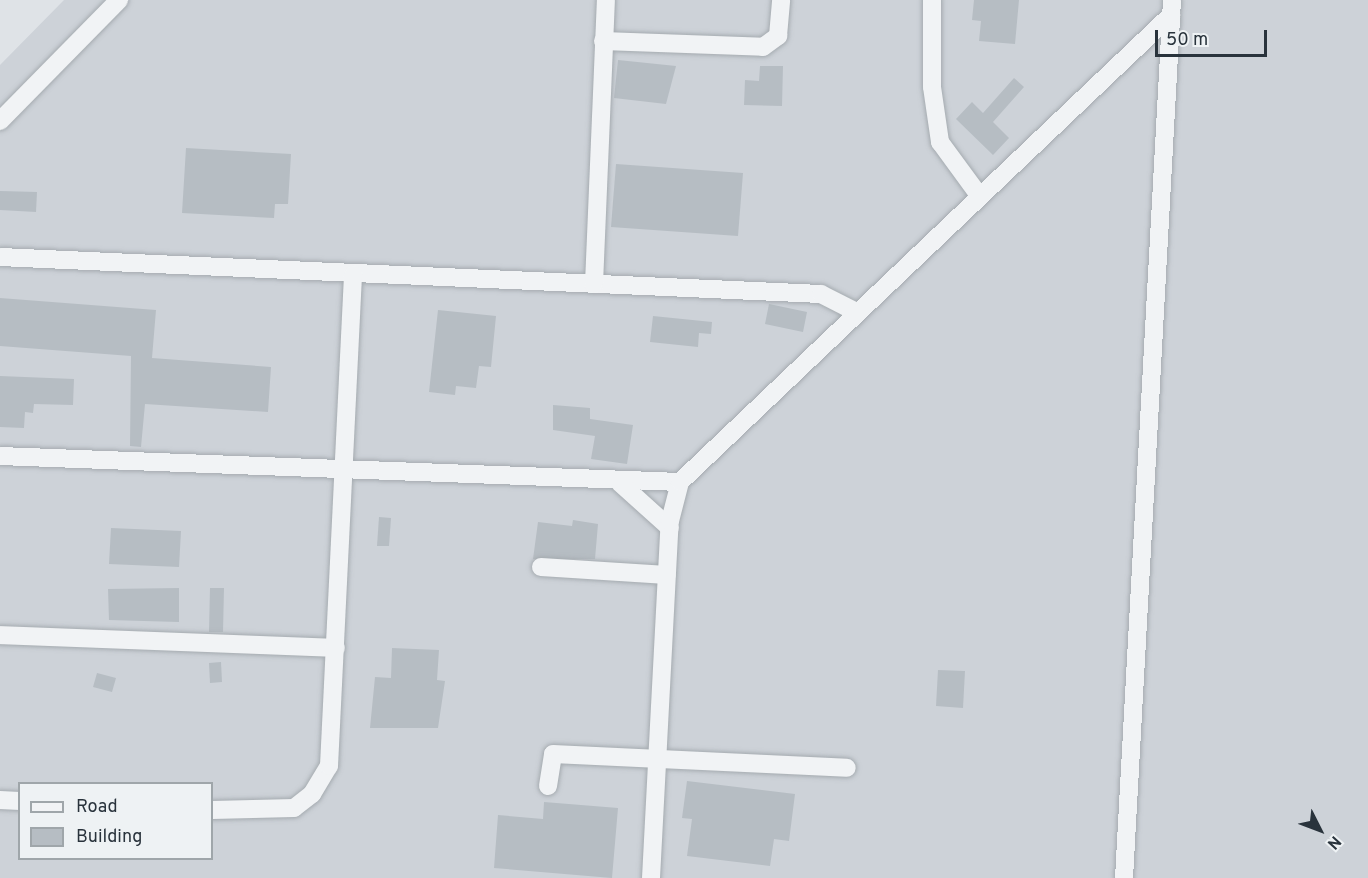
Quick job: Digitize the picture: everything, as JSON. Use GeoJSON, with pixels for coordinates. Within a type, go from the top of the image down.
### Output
{"type":"FeatureCollection","features":[{"type":"Feature","properties":{"kind":"lane"},"geometry":{"type":"LineString","coordinates":[[0,121],[119,0]]}},
{"type":"Feature","properties":{"kind":"lane"},"geometry":{"type":"LineString","coordinates":[[594,284],[606,0]]}},
{"type":"Feature","properties":{"kind":"lane"},"geometry":{"type":"LineString","coordinates":[[603,41],[763,47],[778,36],[780,0]]}},
{"type":"Feature","properties":{"kind":"lane"},"geometry":{"type":"LineString","coordinates":[[932,0],[932,87],[940,142],[978,194]]}},
{"type":"Feature","properties":{"kind":"lane"},"geometry":{"type":"LineString","coordinates":[[651,878],[670,528],[680,482],[854,311],[1171,8]]}},
{"type":"Feature","properties":{"kind":"lane"},"geometry":{"type":"LineString","coordinates":[[1124,878],[1171,8]]}},
{"type":"Feature","properties":{"kind":"lane"},"geometry":{"type":"LineString","coordinates":[[0,257],[353,275],[821,294],[854,311]]}},
{"type":"Feature","properties":{"kind":"lane"},"geometry":{"type":"LineString","coordinates":[[213,810],[294,808],[322,782],[329,766],[353,275]]}},
{"type":"Feature","properties":{"kind":"lane"},"geometry":{"type":"LineString","coordinates":[[0,456],[620,483],[680,482]]}},
{"type":"Feature","properties":{"kind":"lane"},"geometry":{"type":"LineString","coordinates":[[620,483],[670,528]]}},
{"type":"Feature","properties":{"kind":"lane"},"geometry":{"type":"LineString","coordinates":[[542,567],[667,575]]}},
{"type":"Feature","properties":{"kind":"lane"},"geometry":{"type":"LineString","coordinates":[[0,635],[336,648]]}},
{"type":"Feature","properties":{"kind":"lane"},"geometry":{"type":"LineString","coordinates":[[549,786],[553,754],[847,768]]}},
{"type":"Feature","properties":{"kind":"lane"},"geometry":{"type":"LineString","coordinates":[[0,800],[18,801]]}},
{"type":"Feature","properties":{"kind":"shaded area"},"geometry":{"type":"Polygon","coordinates":[[[64,0],[1368,0],[1368,878],[0,878],[0,65],[64,0]]]}},
{"type":"Feature","properties":{"kind":"building"},"geometry":{"type":"Polygon","coordinates":[[[974,0],[1019,0],[1015,44],[979,41],[981,21],[972,20],[974,0]]]}},
{"type":"Feature","properties":{"kind":"building"},"geometry":{"type":"Polygon","coordinates":[[[618,60],[676,66],[666,104],[614,98],[618,60]]]}},
{"type":"Feature","properties":{"kind":"building"},"geometry":{"type":"Polygon","coordinates":[[[760,66],[783,66],[782,106],[744,105],[745,80],[759,81],[760,66]]]}},
{"type":"Feature","properties":{"kind":"building"},"geometry":{"type":"Polygon","coordinates":[[[1014,78],[1024,87],[993,122],[1009,138],[993,155],[956,119],[972,102],[983,113],[1014,78]]]}},
{"type":"Feature","properties":{"kind":"building"},"geometry":{"type":"Polygon","coordinates":[[[186,148],[291,154],[288,204],[275,204],[274,218],[182,213],[186,148]]]}},
{"type":"Feature","properties":{"kind":"building"},"geometry":{"type":"Polygon","coordinates":[[[616,164],[743,173],[738,236],[611,227],[616,164]]]}},
{"type":"Feature","properties":{"kind":"building"},"geometry":{"type":"Polygon","coordinates":[[[0,191],[37,192],[36,212],[0,210],[0,191]]]}},
{"type":"Feature","properties":{"kind":"building"},"geometry":{"type":"Polygon","coordinates":[[[0,298],[156,310],[152,358],[271,367],[268,412],[145,404],[141,447],[130,446],[131,356],[0,346],[0,298]]]}},
{"type":"Feature","properties":{"kind":"building"},"geometry":{"type":"Polygon","coordinates":[[[769,304],[807,312],[803,332],[765,324],[769,304]]]}},
{"type":"Feature","properties":{"kind":"building"},"geometry":{"type":"Polygon","coordinates":[[[438,310],[496,316],[491,367],[479,366],[476,388],[456,386],[455,395],[429,392],[438,310]]]}},
{"type":"Feature","properties":{"kind":"building"},"geometry":{"type":"Polygon","coordinates":[[[653,316],[712,322],[711,334],[699,333],[698,347],[650,342],[653,316]]]}},
{"type":"Feature","properties":{"kind":"building"},"geometry":{"type":"Polygon","coordinates":[[[0,376],[74,379],[73,405],[34,404],[33,413],[25,412],[24,428],[0,427],[0,376]]]}},
{"type":"Feature","properties":{"kind":"building"},"geometry":{"type":"Polygon","coordinates":[[[553,405],[590,408],[590,419],[633,425],[627,464],[591,459],[595,436],[553,430],[553,405]]]}},
{"type":"Feature","properties":{"kind":"building"},"geometry":{"type":"Polygon","coordinates":[[[379,517],[391,518],[389,546],[377,546],[379,517]]]}},
{"type":"Feature","properties":{"kind":"building"},"geometry":{"type":"Polygon","coordinates":[[[573,520],[598,524],[595,559],[533,559],[538,522],[572,526],[573,520]]]}},
{"type":"Feature","properties":{"kind":"building"},"geometry":{"type":"Polygon","coordinates":[[[111,528],[181,531],[179,567],[109,564],[111,528]]]}},
{"type":"Feature","properties":{"kind":"building"},"geometry":{"type":"Polygon","coordinates":[[[179,588],[179,622],[109,620],[108,589],[179,588]]]}},
{"type":"Feature","properties":{"kind":"building"},"geometry":{"type":"Polygon","coordinates":[[[210,588],[224,588],[223,632],[209,632],[210,588]]]}},
{"type":"Feature","properties":{"kind":"building"},"geometry":{"type":"Polygon","coordinates":[[[392,648],[439,650],[437,680],[445,681],[438,728],[370,728],[375,677],[391,678],[392,648]]]}},
{"type":"Feature","properties":{"kind":"building"},"geometry":{"type":"Polygon","coordinates":[[[221,662],[222,682],[210,683],[209,663],[221,662]]]}},
{"type":"Feature","properties":{"kind":"building"},"geometry":{"type":"Polygon","coordinates":[[[938,670],[965,671],[963,708],[936,706],[938,670]]]}},
{"type":"Feature","properties":{"kind":"building"},"geometry":{"type":"Polygon","coordinates":[[[97,673],[116,678],[112,692],[93,687],[97,673]]]}},
{"type":"Feature","properties":{"kind":"building"},"geometry":{"type":"Polygon","coordinates":[[[687,781],[795,794],[789,841],[774,839],[770,866],[687,856],[692,819],[682,818],[687,781]]]}},
{"type":"Feature","properties":{"kind":"building"},"geometry":{"type":"Polygon","coordinates":[[[544,802],[618,808],[612,878],[494,868],[498,815],[543,819],[544,802]]]}}]}
